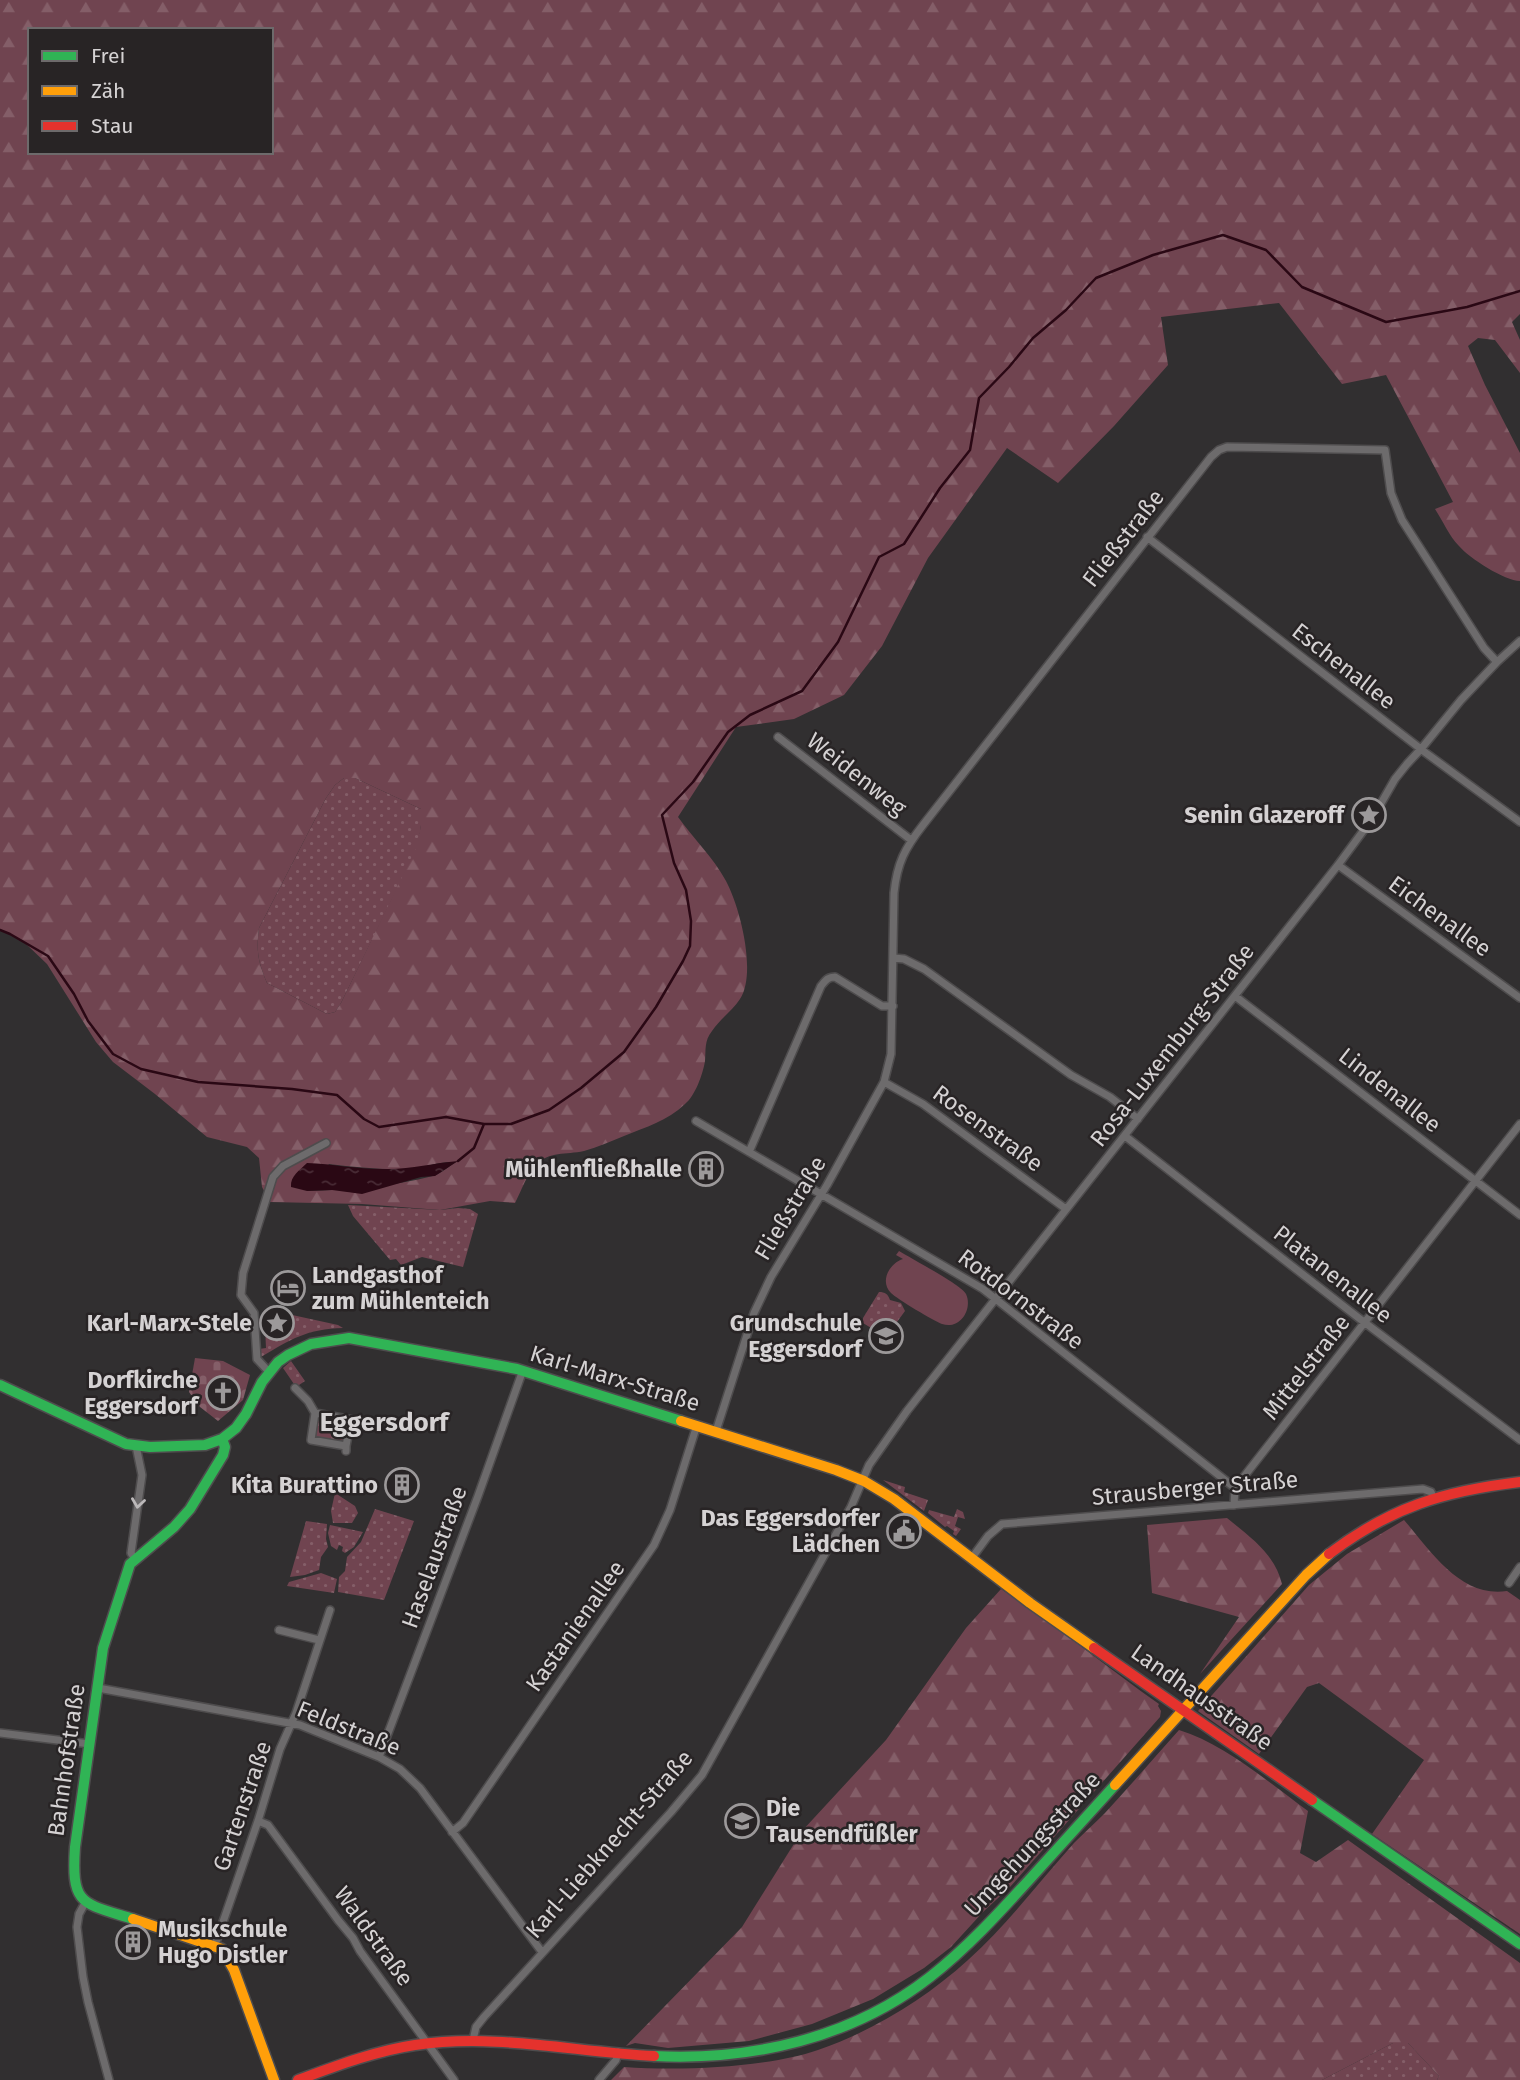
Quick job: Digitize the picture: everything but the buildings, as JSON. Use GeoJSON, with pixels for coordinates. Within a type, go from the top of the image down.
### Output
{"type":"FeatureCollection","features":[{"type":"Feature","properties":{"kind":"main road","name":"Karl-Marx-Straße"},"geometry":{"type":"LineString","coordinates":[[269,1372],[278,1362],[301,1348],[324,1340],[349,1338],[484,1362],[523,1370],[864,1480]]}},
{"type":"Feature","properties":{"kind":"main road"},"geometry":{"type":"LineString","coordinates":[[0,1385],[126,1444],[203,1445],[222,1439],[235,1429],[269,1372]]}},
{"type":"Feature","properties":{"kind":"main road"},"geometry":{"type":"LineString","coordinates":[[135,1559],[174,1527],[190,1509],[223,1455],[225,1447],[222,1439]]}},
{"type":"Feature","properties":{"kind":"main road","name":"Landhausstraße"},"geometry":{"type":"LineString","coordinates":[[864,1480],[894,1499],[1030,1603],[1520,1944]]}},
{"type":"Feature","properties":{"kind":"main road","name":"Strausberger Straße"},"geometry":{"type":"LineString","coordinates":[[1400,1510],[1432,1494],[1520,1482]]}},
{"type":"Feature","properties":{"kind":"main road","name":"Umgehungsstraße"},"geometry":{"type":"LineString","coordinates":[[618,2052],[694,2058],[753,2053],[833,2031],[899,1998],[946,1964],[995,1917],[1321,1560],[1374,1522],[1400,1510]]}},
{"type":"Feature","properties":{"kind":"main road","name":"Bahnhofstraße"},"geometry":{"type":"LineString","coordinates":[[85,1903],[74,1886],[75,1847],[106,1632],[130,1564],[135,1559]]}},
{"type":"Feature","properties":{"kind":"main road"},"geometry":{"type":"LineString","coordinates":[[85,1903],[215,1945],[226,1954],[274,2080]]}},
{"type":"Feature","properties":{"kind":"main road"},"geometry":{"type":"LineString","coordinates":[[298,2080],[372,2055],[428,2043],[473,2040],[527,2042],[618,2052]]}},
{"type":"Feature","properties":{"kind":"street","name":"Fließstraße"},"geometry":{"type":"LineString","coordinates":[[716,1431],[754,1313],[771,1278],[884,1082],[891,1054],[896,876],[901,857],[911,840],[1206,462],[1219,450],[1227,447],[1385,450],[1391,493],[1402,520],[1484,649],[1497,662]]}},
{"type":"Feature","properties":{"kind":"street","name":"Eschenallee"},"geometry":{"type":"LineString","coordinates":[[1147,537],[1421,750],[1520,822]]}},
{"type":"Feature","properties":{"kind":"street","name":"Rosa-Luxemburg-Straße"},"geometry":{"type":"LineString","coordinates":[[864,1480],[869,1465],[891,1433],[1338,865],[1372,819],[1395,779],[1461,700],[1520,641]]}},
{"type":"Feature","properties":{"kind":"street","name":"Weidenweg"},"geometry":{"type":"LineString","coordinates":[[778,737],[911,840]]}},
{"type":"Feature","properties":{"kind":"street","name":"Eichenallee"},"geometry":{"type":"LineString","coordinates":[[1338,865],[1520,998]]}},
{"type":"Feature","properties":{"kind":"street"},"geometry":{"type":"LineString","coordinates":[[894,958],[904,959],[923,969],[1071,1075],[1110,1097],[1138,1119]]}},
{"type":"Feature","properties":{"kind":"street"},"geometry":{"type":"LineString","coordinates":[[749,1152],[821,986],[830,977],[835,977],[882,1006],[893,1006]]}},
{"type":"Feature","properties":{"kind":"street","name":"Lindenallee"},"geometry":{"type":"LineString","coordinates":[[1236,996],[1520,1215]]}},
{"type":"Feature","properties":{"kind":"street","name":"Rosenstraße"},"geometry":{"type":"LineString","coordinates":[[884,1082],[923,1104],[1066,1209]]}},
{"type":"Feature","properties":{"kind":"street","name":"Rotdornstraße"},"geometry":{"type":"LineString","coordinates":[[696,1121],[983,1289],[1235,1488]]}},
{"type":"Feature","properties":{"kind":"street","name":"Mittelstraße"},"geometry":{"type":"LineString","coordinates":[[1235,1488],[1520,1125]]}},
{"type":"Feature","properties":{"kind":"street","name":"Platanenallee"},"geometry":{"type":"LineString","coordinates":[[1125,1136],[1520,1440]]}},
{"type":"Feature","properties":{"kind":"street"},"geometry":{"type":"LineString","coordinates":[[269,1372],[260,1364],[257,1356],[254,1313],[241,1296],[243,1273],[273,1177],[284,1166],[326,1143]]}},
{"type":"Feature","properties":{"kind":"street","name":"Haselaustraße"},"geometry":{"type":"LineString","coordinates":[[380,1757],[523,1370]]}},
{"type":"Feature","properties":{"kind":"street"},"geometry":{"type":"LineString","coordinates":[[295,1388],[315,1413],[308,1442],[346,1448],[352,1420],[315,1413]]}},
{"type":"Feature","properties":{"kind":"street","name":"Kastanienallee"},"geometry":{"type":"LineString","coordinates":[[452,1832],[463,1823],[654,1545],[670,1510],[697,1425]]}},
{"type":"Feature","properties":{"kind":"street","name":"Bahnhofstraße"},"geometry":{"type":"LineString","coordinates":[[135,1446],[142,1475],[131,1553],[135,1559]]}},
{"type":"Feature","properties":{"kind":"street","name":"Karl-Liebknecht-Straße"},"geometry":{"type":"LineString","coordinates":[[473,2040],[476,2027],[484,2017],[702,1775],[864,1480]]}},
{"type":"Feature","properties":{"kind":"street"},"geometry":{"type":"LineString","coordinates":[[1234,1505],[1235,1488]]}},
{"type":"Feature","properties":{"kind":"street","name":"Strausberger Straße"},"geometry":{"type":"LineString","coordinates":[[971,1559],[988,1536],[1002,1524],[1404,1490],[1423,1489],[1432,1494]]}},
{"type":"Feature","properties":{"kind":"street"},"geometry":{"type":"LineString","coordinates":[[1509,1583],[1520,1567]]}},
{"type":"Feature","properties":{"kind":"street","name":"Gartenstraße"},"geometry":{"type":"LineString","coordinates":[[215,1945],[280,1749],[296,1713],[330,1610]]}},
{"type":"Feature","properties":{"kind":"street"},"geometry":{"type":"LineString","coordinates":[[279,1630],[319,1640]]}},
{"type":"Feature","properties":{"kind":"street","name":"Feldstraße"},"geometry":{"type":"LineString","coordinates":[[98,1688],[291,1723],[380,1757],[408,1775],[542,1952]]}},
{"type":"Feature","properties":{"kind":"street"},"geometry":{"type":"LineString","coordinates":[[0,1733],[90,1744]]}},
{"type":"Feature","properties":{"kind":"street","name":"Waldstraße"},"geometry":{"type":"LineString","coordinates":[[258,1821],[268,1825],[345,1927],[454,2080]]}},
{"type":"Feature","properties":{"kind":"street"},"geometry":{"type":"LineString","coordinates":[[85,1903],[79,1914],[78,1927],[83,1977],[109,2080]]}},
{"type":"Feature","properties":{"kind":"street"},"geometry":{"type":"LineString","coordinates":[[599,2080],[617,2060],[618,2052]]}},
{"type":"Feature","properties":{"kind":"green space"},"geometry":{"type":"Polygon","coordinates":[[[0,0],[1520,0],[1520,314],[1512,322],[1520,340],[1520,373],[1495,340],[1478,338],[1468,346],[1520,453],[1520,581],[1497,573],[1479,562],[1464,551],[1449,533],[1435,509],[1453,502],[1386,375],[1342,384],[1279,303],[1161,317],[1168,365],[1058,483],[1007,448],[928,558],[882,646],[844,695],[794,719],[736,727],[678,817],[715,864],[731,892],[741,923],[747,957],[745,988],[740,999],[708,1038],[704,1066],[695,1090],[678,1110],[648,1126],[594,1148],[552,1155],[541,1161],[530,1172],[515,1203],[490,1201],[440,1210],[362,1204],[270,1202],[262,1187],[259,1158],[247,1147],[207,1137],[113,1062],[96,1042],[47,964],[24,942],[0,929],[0,0]],[[344,778],[326,798],[259,928],[258,950],[267,983],[327,1014],[335,1012],[341,1003],[417,846],[421,825],[421,809],[355,778],[344,778]],[[456,1162],[397,1169],[329,1164],[307,1191],[403,1182],[436,1175],[456,1162]]]}},
{"type":"Feature","properties":{"kind":"green space"},"geometry":{"type":"Polygon","coordinates":[[[344,778],[355,778],[421,809],[421,825],[418,846],[341,1003],[335,1012],[327,1014],[267,983],[258,956],[258,936],[259,928],[326,798],[344,778]]]}},
{"type":"Feature","properties":{"kind":"green space"},"geometry":{"type":"Polygon","coordinates":[[[348,1205],[470,1209],[478,1214],[463,1267],[422,1257],[401,1265],[396,1259],[390,1260],[353,1216],[348,1205]]]}},
{"type":"Feature","properties":{"kind":"green space"},"geometry":{"type":"Polygon","coordinates":[[[899,1251],[946,1278],[966,1294],[968,1306],[959,1321],[942,1324],[891,1293],[886,1278],[890,1268],[903,1259],[896,1255],[899,1251]]]}},
{"type":"Feature","properties":{"kind":"green space"},"geometry":{"type":"Polygon","coordinates":[[[879,1292],[886,1294],[890,1300],[901,1303],[905,1311],[886,1337],[863,1323],[863,1318],[879,1292]]]}},
{"type":"Feature","properties":{"kind":"green space"},"geometry":{"type":"Polygon","coordinates":[[[274,1311],[343,1328],[319,1330],[300,1336],[261,1357],[259,1349],[266,1348],[265,1326],[258,1326],[259,1320],[264,1313],[274,1311]]]}},
{"type":"Feature","properties":{"kind":"green space"},"geometry":{"type":"Polygon","coordinates":[[[195,1358],[223,1361],[250,1375],[243,1400],[218,1421],[200,1407],[189,1392],[195,1358]]]}},
{"type":"Feature","properties":{"kind":"green space"},"geometry":{"type":"Polygon","coordinates":[[[291,1361],[305,1381],[296,1387],[283,1368],[291,1361]]]}},
{"type":"Feature","properties":{"kind":"green space"},"geometry":{"type":"Polygon","coordinates":[[[329,1417],[346,1420],[343,1441],[313,1436],[315,1419],[327,1421],[329,1417]]]}},
{"type":"Feature","properties":{"kind":"green space"},"geometry":{"type":"Polygon","coordinates":[[[883,1480],[905,1487],[904,1492],[928,1500],[924,1511],[883,1480]]]}},
{"type":"Feature","properties":{"kind":"green space"},"geometry":{"type":"Polygon","coordinates":[[[335,1493],[355,1506],[358,1513],[352,1523],[333,1523],[331,1511],[335,1493]]]}},
{"type":"Feature","properties":{"kind":"green space"},"geometry":{"type":"Polygon","coordinates":[[[375,1509],[414,1521],[384,1600],[338,1592],[339,1577],[345,1571],[347,1557],[361,1542],[375,1509]]]}},
{"type":"Feature","properties":{"kind":"green space"},"geometry":{"type":"Polygon","coordinates":[[[957,1509],[963,1512],[965,1519],[958,1517],[955,1526],[961,1529],[956,1536],[954,1531],[928,1513],[929,1510],[954,1517],[957,1509]]]}},
{"type":"Feature","properties":{"kind":"green space"},"geometry":{"type":"Polygon","coordinates":[[[1227,1518],[1268,1555],[1282,1584],[1200,1674],[1239,1617],[1152,1593],[1147,1525],[1227,1518]]]}},
{"type":"Feature","properties":{"kind":"green space"},"geometry":{"type":"Polygon","coordinates":[[[1404,1520],[1436,1558],[1461,1580],[1490,1591],[1507,1591],[1520,1600],[1520,1934],[1372,1834],[1424,1760],[1319,1683],[1307,1687],[1259,1754],[1198,1711],[1309,1585],[1347,1554],[1404,1520]]]}},
{"type":"Feature","properties":{"kind":"green space"},"geometry":{"type":"Polygon","coordinates":[[[306,1521],[327,1524],[328,1547],[321,1557],[319,1570],[290,1577],[306,1521]]]}},
{"type":"Feature","properties":{"kind":"green space"},"geometry":{"type":"Polygon","coordinates":[[[330,1525],[363,1532],[354,1547],[345,1553],[339,1545],[337,1550],[331,1546],[328,1533],[330,1525]]]}},
{"type":"Feature","properties":{"kind":"green space"},"geometry":{"type":"Polygon","coordinates":[[[321,1573],[337,1579],[334,1593],[287,1586],[289,1582],[321,1573]]]}},
{"type":"Feature","properties":{"kind":"green space"},"geometry":{"type":"Polygon","coordinates":[[[1001,1589],[1159,1704],[1160,1717],[1010,1887],[951,1947],[924,1968],[873,1999],[812,2024],[749,2041],[668,2048],[635,2043],[626,2046],[742,1927],[802,1831],[886,1740],[966,1628],[1001,1589]]]}},
{"type":"Feature","properties":{"kind":"green space"},"geometry":{"type":"Polygon","coordinates":[[[1179,1730],[1230,1754],[1308,1811],[1300,1853],[1316,1862],[1348,1840],[1520,1963],[1520,2080],[1437,2080],[1439,2076],[1408,2043],[1393,2043],[1322,2080],[611,2080],[624,2067],[722,2067],[797,2056],[859,2033],[916,2001],[982,1947],[1179,1730]]]}},
{"type":"Feature","properties":{"kind":"green space"},"geometry":{"type":"Polygon","coordinates":[[[1393,2043],[1408,2043],[1439,2076],[1437,2080],[1322,2080],[1393,2043]]]}},
{"type":"Feature","properties":{"kind":"water"},"geometry":{"type":"Polygon","coordinates":[[[458,1161],[435,1176],[421,1177],[362,1194],[332,1190],[307,1191],[291,1187],[294,1176],[307,1163],[393,1169],[458,1161]]]}},
{"type":"Feature","properties":{"kind":"waterway"},"geometry":{"type":"LineString","coordinates":[[0,930],[48,956],[74,994],[88,1021],[113,1054],[141,1069],[198,1082],[337,1095],[364,1119],[379,1127],[446,1117],[484,1124],[511,1124],[549,1110],[581,1088],[624,1052],[656,1007],[690,946],[691,921],[686,890],[674,863],[662,815],[693,782],[728,732],[750,715],[802,691],[838,642],[879,557],[904,544],[940,488],[970,450],[979,398],[1033,338],[1066,310],[1096,278],[1153,255],[1223,235],[1266,250],[1302,287],[1386,322],[1467,307],[1520,291]]}},
{"type":"Feature","properties":{"kind":"waterway"},"geometry":{"type":"LineString","coordinates":[[458,1161],[474,1148],[484,1124]]}},
{"type":"Feature","properties":{"kind":"traffic: fast"},"geometry":{"type":"LineString","coordinates":[[0,1385],[126,1444],[150,1447],[205,1445],[222,1439],[236,1428],[262,1382],[278,1362],[311,1344],[349,1338],[517,1369],[681,1421]]}},
{"type":"Feature","properties":{"kind":"traffic: fast"},"geometry":{"type":"LineString","coordinates":[[133,1919],[91,1905],[83,1899],[75,1881],[75,1847],[103,1648],[130,1564],[174,1527],[190,1509],[223,1455],[225,1447],[222,1439]]}},
{"type":"Feature","properties":{"kind":"traffic: fast"},"geometry":{"type":"LineString","coordinates":[[654,2056],[728,2054],[800,2041],[868,2016],[900,1998],[944,1966],[982,1930],[1115,1785]]}},
{"type":"Feature","properties":{"kind":"traffic: fast"},"geometry":{"type":"LineString","coordinates":[[1312,1800],[1520,1944]]}},
{"type":"Feature","properties":{"kind":"traffic: slow"},"geometry":{"type":"LineString","coordinates":[[681,1421],[864,1481],[894,1499],[1030,1603],[1094,1648]]}},
{"type":"Feature","properties":{"kind":"traffic: slow"},"geometry":{"type":"LineString","coordinates":[[1115,1785],[1306,1575],[1329,1554]]}},
{"type":"Feature","properties":{"kind":"traffic: slow"},"geometry":{"type":"LineString","coordinates":[[133,1919],[222,1949],[234,1970],[274,2080]]}},
{"type":"Feature","properties":{"kind":"traffic: jam"},"geometry":{"type":"LineString","coordinates":[[1329,1554],[1374,1524],[1419,1504],[1467,1490],[1520,1482]]}},
{"type":"Feature","properties":{"kind":"traffic: jam"},"geometry":{"type":"LineString","coordinates":[[1094,1648],[1312,1800]]}},
{"type":"Feature","properties":{"kind":"traffic: jam"},"geometry":{"type":"LineString","coordinates":[[298,2080],[385,2051],[445,2042],[505,2042],[654,2056]]}},
{"type":"Feature","properties":{"kind":"place","name":"Senin Glazeroff"},"geometry":{"type":"Point","coordinates":[1369,815]}},
{"type":"Feature","properties":{"kind":"place","name":"Mühlenfließhalle"},"geometry":{"type":"Point","coordinates":[706,1169]}},
{"type":"Feature","properties":{"kind":"place","name":"Landgasthof zum Mühlenteich"},"geometry":{"type":"Point","coordinates":[288,1288]}},
{"type":"Feature","properties":{"kind":"place","name":"Karl-Marx-Stele"},"geometry":{"type":"Point","coordinates":[277,1323]}},
{"type":"Feature","properties":{"kind":"place","name":"Grundschule Eggersdorf"},"geometry":{"type":"Point","coordinates":[886,1336]}},
{"type":"Feature","properties":{"kind":"place","name":"Dorfkirche Eggersdorf"},"geometry":{"type":"Point","coordinates":[223,1393]}},
{"type":"Feature","properties":{"kind":"place","name":"Kita Burattino"},"geometry":{"type":"Point","coordinates":[402,1485]}},
{"type":"Feature","properties":{"kind":"place","name":"Das Eggersdorfer Lädchen"},"geometry":{"type":"Point","coordinates":[904,1531]}},
{"type":"Feature","properties":{"kind":"place","name":"Die Tausendfüßler"},"geometry":{"type":"Point","coordinates":[742,1821]}},
{"type":"Feature","properties":{"kind":"place","name":"Musikschule Hugo Distler"},"geometry":{"type":"Point","coordinates":[133,1942]}},
{"type":"Feature","properties":{"kind":"district","name":"Eggersdorf"},"geometry":{"type":"Point","coordinates":[384,1422]}}]}
